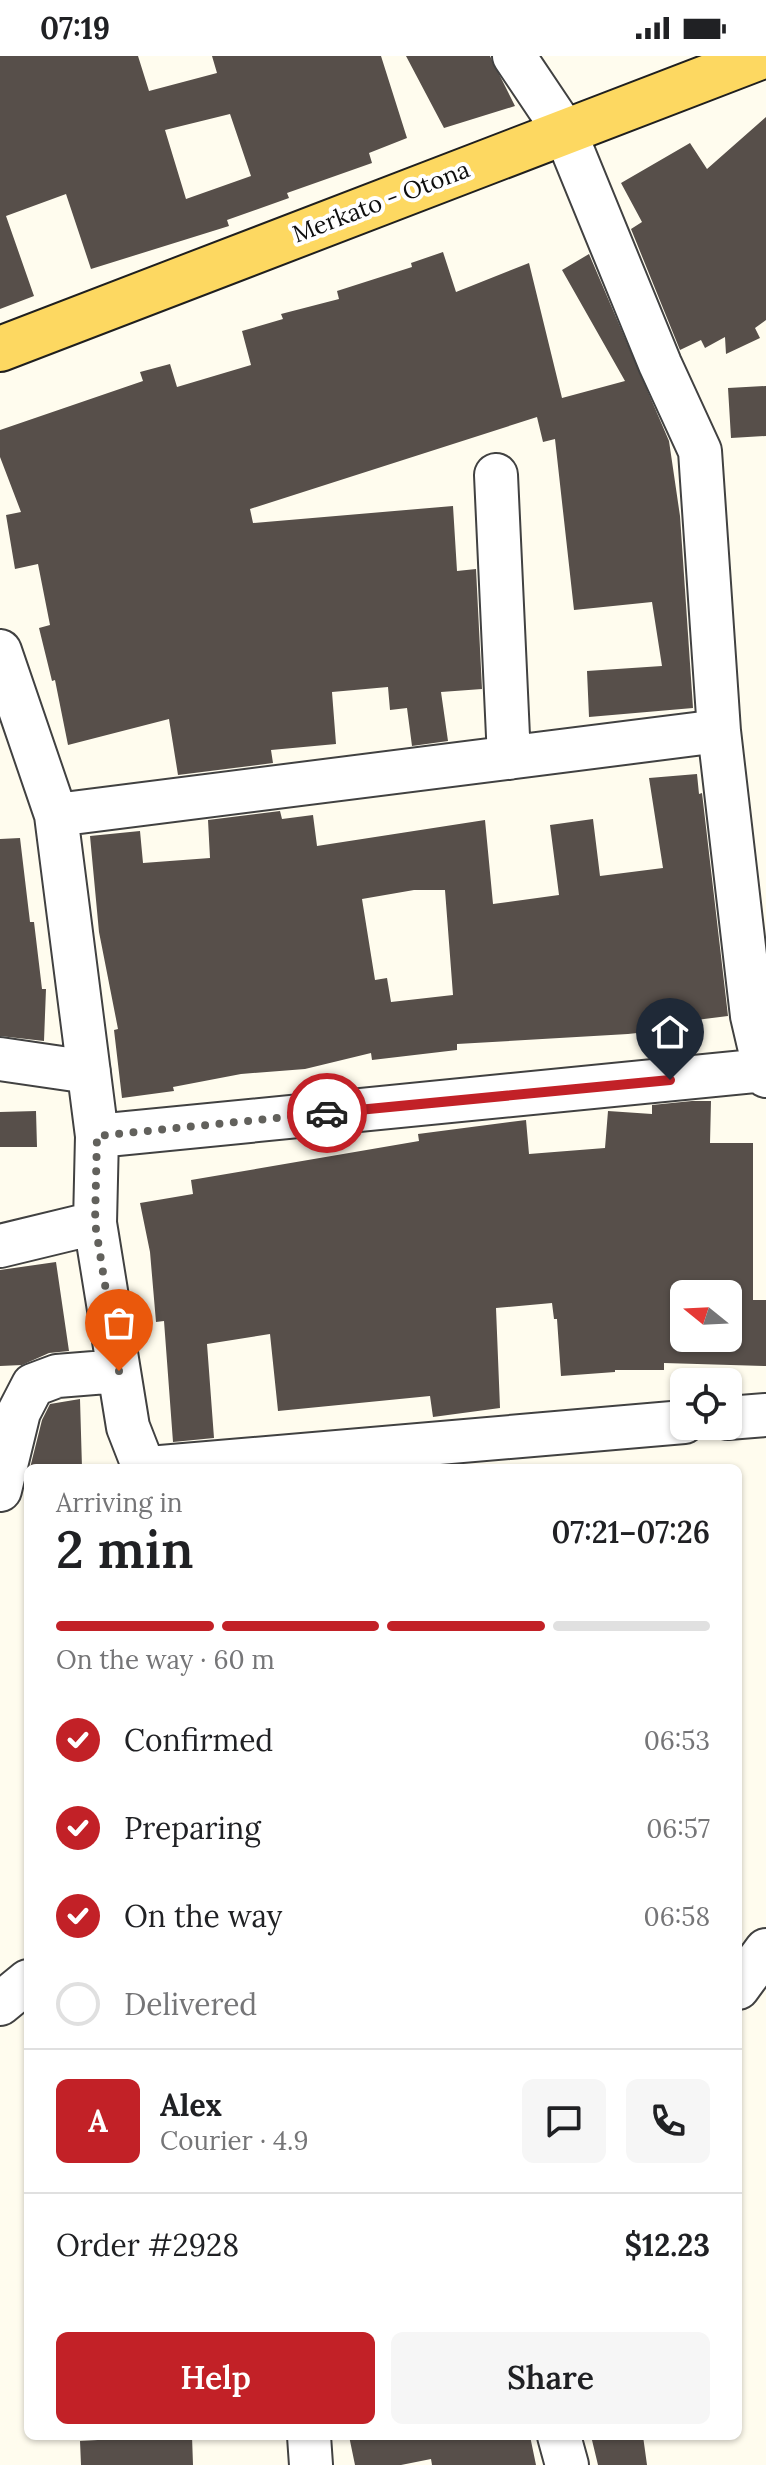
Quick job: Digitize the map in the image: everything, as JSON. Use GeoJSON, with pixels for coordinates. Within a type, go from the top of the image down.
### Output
{"type":"FeatureCollection","features":[{"type":"Feature","properties":{"kind":"main road","name":"Merkato - Otona"},"geometry":{"type":"LineString","coordinates":[[0,349],[763,56]]}},
{"type":"Feature","properties":{"kind":"street"},"geometry":{"type":"LineString","coordinates":[[97,1136],[766,1073],[752,1016],[719,731],[700,451],[660,364],[565,132],[514,56]]}},
{"type":"Feature","properties":{"kind":"street"},"geometry":{"type":"LineString","coordinates":[[496,475],[509,758]]}},
{"type":"Feature","properties":{"kind":"street"},"geometry":{"type":"LineString","coordinates":[[0,651],[56,815],[97,1136],[95,1223],[128,1427],[144,1464]]}},
{"type":"Feature","properties":{"kind":"street"},"geometry":{"type":"LineString","coordinates":[[56,815],[719,731]]}},
{"type":"Feature","properties":{"kind":"street"},"geometry":{"type":"LineString","coordinates":[[0,1059],[89,1072]]}},
{"type":"Feature","properties":{"kind":"street"},"geometry":{"type":"LineString","coordinates":[[0,1246],[95,1223]]}},
{"type":"Feature","properties":{"kind":"street"},"geometry":{"type":"LineString","coordinates":[[0,1490],[19,1412],[33,1385],[57,1376],[119,1371]]}},
{"type":"Feature","properties":{"kind":"street"},"geometry":{"type":"LineString","coordinates":[[742,1417],[766,1415]]}},
{"type":"Feature","properties":{"kind":"street"},"geometry":{"type":"LineString","coordinates":[[193,1464],[670,1423]]}},
{"type":"Feature","properties":{"kind":"street"},"geometry":{"type":"LineString","coordinates":[[742,1983],[766,1950]]}},
{"type":"Feature","properties":{"kind":"street"},"geometry":{"type":"LineString","coordinates":[[0,2004],[24,1984]]}},
{"type":"Feature","properties":{"kind":"street"},"geometry":{"type":"LineString","coordinates":[[309,2440],[311,2465]]}},
{"type":"Feature","properties":{"kind":"street"},"geometry":{"type":"LineString","coordinates":[[560,2440],[567,2465]]}},
{"type":"Feature","properties":{"kind":"building"},"geometry":{"type":"Polygon","coordinates":[[[0,56],[138,56],[149,91],[217,73],[212,56],[381,56],[407,138],[369,153],[372,163],[287,193],[289,198],[227,220],[229,226],[91,269],[66,194],[6,216],[34,296],[0,309],[0,56]],[[230,114],[165,130],[186,199],[251,176],[230,114]]]}},
{"type":"Feature","properties":{"kind":"building"},"geometry":{"type":"Polygon","coordinates":[[[406,56],[490,56],[515,106],[444,128],[406,56]]]}},
{"type":"Feature","properties":{"kind":"building"},"geometry":{"type":"Polygon","coordinates":[[[766,117],[766,320],[755,328],[760,338],[726,354],[725,337],[705,348],[701,340],[680,350],[631,229],[642,222],[621,183],[690,143],[707,169],[766,117]]]}},
{"type":"Feature","properties":{"kind":"building"},"geometry":{"type":"Polygon","coordinates":[[[443,252],[456,292],[529,263],[562,398],[625,381],[562,270],[589,254],[669,441],[680,516],[693,708],[589,717],[587,671],[662,666],[652,602],[574,610],[555,439],[543,442],[537,417],[250,509],[253,523],[453,506],[457,571],[476,569],[482,689],[441,692],[448,741],[412,746],[407,708],[390,710],[388,687],[332,692],[336,744],[271,750],[273,763],[178,775],[169,719],[68,745],[55,680],[52,681],[39,628],[50,625],[38,564],[15,569],[6,515],[21,512],[0,457],[0,430],[143,381],[140,372],[170,364],[177,387],[251,365],[242,331],[283,319],[281,314],[339,299],[337,291],[412,267],[411,263],[443,252]]]}},
{"type":"Feature","properties":{"kind":"building"},"geometry":{"type":"Polygon","coordinates":[[[766,386],[766,436],[731,438],[728,388],[766,386]]]}},
{"type":"Feature","properties":{"kind":"building"},"geometry":{"type":"Polygon","coordinates":[[[697,774],[699,794],[702,793],[728,1016],[672,1023],[673,1029],[628,1034],[457,1044],[457,1050],[372,1060],[371,1053],[305,1069],[241,1074],[173,1087],[174,1091],[122,1098],[114,1030],[118,1029],[99,932],[90,836],[140,831],[143,863],[210,858],[208,820],[280,811],[282,819],[313,815],[317,846],[485,820],[493,904],[559,895],[550,825],[593,819],[600,876],[663,868],[649,778],[697,774]],[[414,890],[362,899],[375,980],[387,978],[391,1002],[453,995],[445,890],[414,890]]]}},
{"type":"Feature","properties":{"kind":"building"},"geometry":{"type":"Polygon","coordinates":[[[20,838],[30,922],[34,922],[42,989],[46,989],[44,1041],[0,1036],[0,839],[20,838]]]}},
{"type":"Feature","properties":{"kind":"building"},"geometry":{"type":"Polygon","coordinates":[[[711,1101],[710,1143],[753,1143],[753,1300],[766,1300],[766,1366],[664,1363],[664,1370],[615,1370],[561,1376],[557,1319],[554,1319],[552,1303],[496,1308],[500,1408],[433,1417],[430,1396],[278,1411],[270,1334],[207,1344],[214,1438],[173,1442],[164,1321],[156,1322],[150,1252],[140,1203],[193,1194],[191,1180],[419,1141],[418,1134],[526,1120],[529,1154],[605,1148],[608,1111],[652,1114],[652,1105],[711,1101]]]}},
{"type":"Feature","properties":{"kind":"building"},"geometry":{"type":"Polygon","coordinates":[[[36,1111],[37,1147],[0,1147],[0,1112],[36,1111]]]}},
{"type":"Feature","properties":{"kind":"building"},"geometry":{"type":"Polygon","coordinates":[[[56,1262],[69,1351],[49,1353],[22,1365],[0,1366],[0,1270],[56,1262]]]}},
{"type":"Feature","properties":{"kind":"building"},"geometry":{"type":"Polygon","coordinates":[[[80,1399],[82,1464],[31,1464],[42,1420],[50,1404],[80,1399]]]}},
{"type":"Feature","properties":{"kind":"building"},"geometry":{"type":"Polygon","coordinates":[[[192,2440],[193,2465],[81,2465],[80,2441],[192,2440]]]}},
{"type":"Feature","properties":{"kind":"building"},"geometry":{"type":"Polygon","coordinates":[[[350,2440],[531,2440],[536,2465],[432,2465],[431,2459],[401,2465],[355,2465],[350,2440]]]}},
{"type":"Feature","properties":{"kind":"building"},"geometry":{"type":"Polygon","coordinates":[[[592,2440],[644,2440],[647,2465],[598,2465],[592,2440]]]}},
{"type":"Feature","properties":{"kind":"way so far"},"geometry":{"type":"LineString","coordinates":[[119,1371],[95,1223],[97,1136],[327,1113]]}},
{"type":"Feature","properties":{"kind":"route"},"geometry":{"type":"LineString","coordinates":[[327,1113],[670,1080]]}}]}
